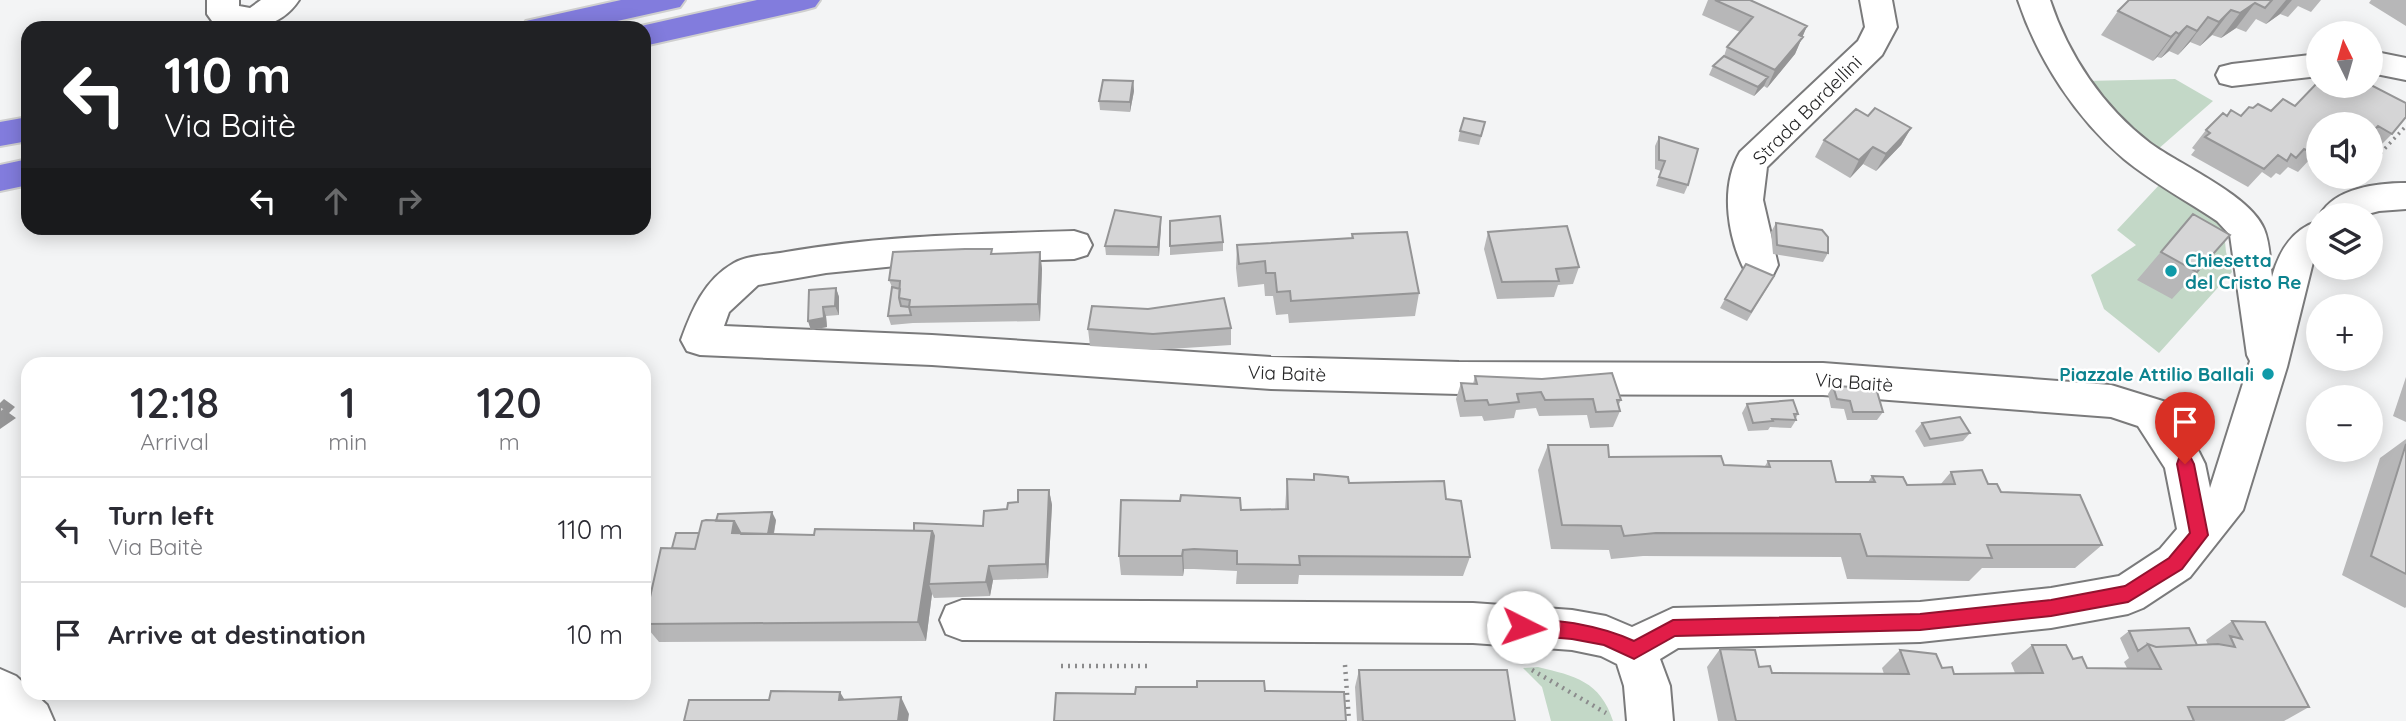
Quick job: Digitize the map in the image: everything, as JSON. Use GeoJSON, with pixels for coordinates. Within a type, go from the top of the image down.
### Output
{"type":"FeatureCollection","features":[{"type":"Feature","properties":{"kind":"highway"},"geometry":{"type":"LineString","coordinates":[[570,21],[669,0]]}},
{"type":"Feature","properties":{"kind":"highway"},"geometry":{"type":"LineString","coordinates":[[651,33],[804,0]]}},
{"type":"Feature","properties":{"kind":"highway"},"geometry":{"type":"LineString","coordinates":[[0,134],[21,130]]}},
{"type":"Feature","properties":{"kind":"highway"},"geometry":{"type":"LineString","coordinates":[[0,178],[21,174]]}},
{"type":"Feature","properties":{"kind":"street"},"geometry":{"type":"LineString","coordinates":[[223,0],[223,14],[255,19],[283,0]]}},
{"type":"Feature","properties":{"kind":"street","name":"Strada Bardellini"},"geometry":{"type":"LineString","coordinates":[[1760,265],[1744,194],[1745,180],[1752,161],[1871,47],[1881,27],[1876,0]]}},
{"type":"Feature","properties":{"kind":"street"},"geometry":{"type":"LineString","coordinates":[[2034,0],[2046,36],[2094,110],[2137,151],[2230,212],[2247,231],[2268,367]]}},
{"type":"Feature","properties":{"kind":"street"},"geometry":{"type":"LineString","coordinates":[[2384,65],[2406,69]]}},
{"type":"Feature","properties":{"kind":"street"},"geometry":{"type":"LineString","coordinates":[[2232,75],[2306,66]]}},
{"type":"Feature","properties":{"kind":"street"},"geometry":{"type":"LineString","coordinates":[[2363,203],[2406,196]]}},
{"type":"Feature","properties":{"kind":"street","name":"Via Baitè"},"geometry":{"type":"LineString","coordinates":[[1073,245],[916,250],[826,259],[747,273],[713,304],[700,340],[932,350],[1271,373],[1459,378],[1823,379],[2111,401],[2152,414],[2179,454],[2185,464],[2199,535]]}},
{"type":"Feature","properties":{"kind":"street"},"geometry":{"type":"LineString","coordinates":[[1634,650],[1673,628],[1920,622],[2051,608],[2128,593],[2175,564],[2228,497],[2268,367],[2296,256],[2306,246]]}},
{"type":"Feature","properties":{"kind":"street"},"geometry":{"type":"LineString","coordinates":[[962,620],[1473,623],[1572,630],[1606,637],[1634,650],[1647,686],[1650,720]]}},
{"type":"Feature","properties":{"kind":"street"},"geometry":{"type":"LineString","coordinates":[[0,691],[31,721]]}},
{"type":"Feature","properties":{"kind":"path"},"geometry":{"type":"LineString","coordinates":[[2385,166],[2375,165],[2375,159],[2406,126]]}},
{"type":"Feature","properties":{"kind":"path"},"geometry":{"type":"LineString","coordinates":[[1520,663],[1603,712],[1650,720]]}},
{"type":"Feature","properties":{"kind":"path"},"geometry":{"type":"LineString","coordinates":[[1332,665],[1359,665]]}},
{"type":"Feature","properties":{"kind":"path"},"geometry":{"type":"LineString","coordinates":[[1345,665],[1349,721]]}},
{"type":"Feature","properties":{"kind":"path"},"geometry":{"type":"LineString","coordinates":[[1061,666],[1156,666]]}},
{"type":"Feature","properties":{"kind":"green space"},"geometry":{"type":"Polygon","coordinates":[[[2175,79],[2213,101],[2157,150],[2128,130],[2086,81],[2175,79]]]}},
{"type":"Feature","properties":{"kind":"green space"},"geometry":{"type":"Polygon","coordinates":[[[2161,183],[2223,220],[2226,252],[2232,272],[2159,353],[2104,309],[2091,275],[2136,245],[2117,230],[2161,183]]]}},
{"type":"Feature","properties":{"kind":"green space"},"geometry":{"type":"Polygon","coordinates":[[[1538,667],[1584,682],[1601,697],[1613,721],[1551,721],[1542,687],[1523,668],[1538,667]]]}},
{"type":"Feature","properties":{"kind":"building"},"geometry":{"type":"Polygon","coordinates":[[[1715,0],[1750,0],[1807,26],[1799,35],[1803,37],[1775,70],[1727,47],[1753,17],[1715,0]]]}},
{"type":"Feature","properties":{"kind":"building"},"geometry":{"type":"Polygon","coordinates":[[[2129,0],[2272,0],[2265,8],[2255,3],[2240,13],[2231,10],[2219,22],[2208,17],[2197,31],[2187,26],[2171,37],[2118,11],[2129,0]]]}},
{"type":"Feature","properties":{"kind":"building"},"geometry":{"type":"Polygon","coordinates":[[[1724,56],[1768,77],[1758,87],[1713,66],[1724,56]]]}},
{"type":"Feature","properties":{"kind":"building"},"geometry":{"type":"Polygon","coordinates":[[[1103,80],[1133,81],[1130,102],[1099,101],[1103,80]]]}},
{"type":"Feature","properties":{"kind":"building"},"geometry":{"type":"Polygon","coordinates":[[[2384,92],[2406,103],[2406,117],[2392,134],[2383,129],[2383,112],[2306,112],[2306,150],[2296,158],[2291,154],[2287,161],[2278,155],[2264,169],[2205,137],[2210,133],[2206,130],[2223,113],[2227,116],[2231,110],[2241,116],[2249,107],[2253,108],[2258,104],[2271,111],[2283,99],[2295,106],[2306,95],[2306,98],[2384,98],[2384,92]]]}},
{"type":"Feature","properties":{"kind":"building"},"geometry":{"type":"Polygon","coordinates":[[[1875,108],[1911,128],[1886,154],[1873,147],[1859,160],[1824,140],[1856,109],[1868,116],[1875,108]]]}},
{"type":"Feature","properties":{"kind":"building"},"geometry":{"type":"Polygon","coordinates":[[[1464,118],[1485,122],[1481,136],[1460,131],[1464,118]]]}},
{"type":"Feature","properties":{"kind":"building"},"geometry":{"type":"Polygon","coordinates":[[[1659,137],[1698,149],[1688,185],[1659,177],[1665,161],[1659,160],[1659,137]]]}},
{"type":"Feature","properties":{"kind":"building"},"geometry":{"type":"Polygon","coordinates":[[[1115,210],[1161,217],[1158,247],[1105,246],[1115,210]]]}},
{"type":"Feature","properties":{"kind":"building"},"geometry":{"type":"Polygon","coordinates":[[[2193,214],[2230,235],[2197,272],[2161,252],[2193,214]]]}},
{"type":"Feature","properties":{"kind":"building"},"geometry":{"type":"Polygon","coordinates":[[[1220,216],[1223,242],[1170,246],[1170,221],[1220,216]]]}},
{"type":"Feature","properties":{"kind":"building"},"geometry":{"type":"Polygon","coordinates":[[[1776,223],[1822,230],[1828,237],[1828,253],[1777,245],[1776,223]]]}},
{"type":"Feature","properties":{"kind":"building"},"geometry":{"type":"Polygon","coordinates":[[[1567,226],[1579,267],[1556,269],[1559,281],[1502,282],[1488,232],[1567,226]]]}},
{"type":"Feature","properties":{"kind":"building"},"geometry":{"type":"Polygon","coordinates":[[[1407,232],[1419,293],[1291,301],[1290,291],[1277,292],[1275,273],[1266,273],[1265,261],[1239,264],[1237,245],[1353,238],[1352,234],[1407,232]]]}},
{"type":"Feature","properties":{"kind":"building"},"geometry":{"type":"Polygon","coordinates":[[[992,249],[991,254],[1040,252],[1038,304],[909,307],[910,300],[899,298],[900,281],[889,280],[893,252],[992,249]]]}},
{"type":"Feature","properties":{"kind":"building"},"geometry":{"type":"Polygon","coordinates":[[[1746,264],[1774,276],[1751,312],[1725,299],[1746,264]]]}},
{"type":"Feature","properties":{"kind":"building"},"geometry":{"type":"Polygon","coordinates":[[[892,287],[900,289],[901,306],[909,307],[911,315],[888,316],[892,287]]]}},
{"type":"Feature","properties":{"kind":"building"},"geometry":{"type":"Polygon","coordinates":[[[836,288],[835,306],[823,307],[824,318],[808,321],[809,290],[836,288]]]}},
{"type":"Feature","properties":{"kind":"building"},"geometry":{"type":"Polygon","coordinates":[[[1224,298],[1231,328],[1153,334],[1088,329],[1092,306],[1148,309],[1224,298]]]}},
{"type":"Feature","properties":{"kind":"building"},"geometry":{"type":"Polygon","coordinates":[[[1612,373],[1621,400],[1617,400],[1620,411],[1596,412],[1593,399],[1545,400],[1541,392],[1517,394],[1519,402],[1489,405],[1487,400],[1465,401],[1461,383],[1477,384],[1475,376],[1542,379],[1612,373]]]}},
{"type":"Feature","properties":{"kind":"building"},"geometry":{"type":"Polygon","coordinates":[[[1833,386],[1876,388],[1883,412],[1853,412],[1850,401],[1837,399],[1833,386]]]}},
{"type":"Feature","properties":{"kind":"building"},"geometry":{"type":"Polygon","coordinates":[[[1793,400],[1798,414],[1794,414],[1796,420],[1772,419],[1773,421],[1753,423],[1747,404],[1793,400]]]}},
{"type":"Feature","properties":{"kind":"building"},"geometry":{"type":"Polygon","coordinates":[[[1960,417],[1970,433],[1930,439],[1922,423],[1960,417]]]}},
{"type":"Feature","properties":{"kind":"building"},"geometry":{"type":"Polygon","coordinates":[[[2406,444],[2406,574],[2371,556],[2406,444]]]}},
{"type":"Feature","properties":{"kind":"building"},"geometry":{"type":"Polygon","coordinates":[[[1548,445],[1608,445],[1609,457],[1721,456],[1724,465],[1770,467],[1768,461],[1831,461],[1836,482],[1875,482],[1872,476],[1903,477],[1907,485],[1955,484],[1951,472],[1982,470],[1988,484],[1997,484],[2001,492],[2080,495],[2102,545],[1987,545],[1992,558],[1867,556],[1860,534],[1656,533],[1624,536],[1621,526],[1562,525],[1548,445]]]}},
{"type":"Feature","properties":{"kind":"building"},"geometry":{"type":"Polygon","coordinates":[[[1314,474],[1348,477],[1349,483],[1444,481],[1446,499],[1461,501],[1470,557],[1299,556],[1300,565],[1237,564],[1237,551],[1194,549],[1183,550],[1182,556],[1119,556],[1121,500],[1180,501],[1181,495],[1240,498],[1241,510],[1288,509],[1287,479],[1314,480],[1314,474]]]}},
{"type":"Feature","properties":{"kind":"building"},"geometry":{"type":"Polygon","coordinates":[[[1018,490],[1049,490],[1046,564],[989,566],[986,582],[929,584],[934,536],[932,531],[914,531],[914,523],[983,526],[984,511],[1007,509],[1008,503],[1018,502],[1018,490]]]}},
{"type":"Feature","properties":{"kind":"building"},"geometry":{"type":"Polygon","coordinates":[[[772,512],[768,534],[741,534],[734,521],[716,521],[718,514],[772,512]]]}},
{"type":"Feature","properties":{"kind":"building"},"geometry":{"type":"Polygon","coordinates":[[[702,521],[734,521],[732,533],[814,535],[815,529],[932,531],[918,622],[651,624],[651,593],[661,548],[695,549],[702,521]]]}},
{"type":"Feature","properties":{"kind":"building"},"geometry":{"type":"Polygon","coordinates":[[[676,533],[699,533],[695,549],[672,548],[676,533]]]}},
{"type":"Feature","properties":{"kind":"building"},"geometry":{"type":"Polygon","coordinates":[[[2232,621],[2265,622],[2309,707],[2188,707],[2194,721],[1736,721],[1720,649],[1755,650],[1759,667],[1770,666],[1772,673],[1909,674],[1900,650],[1936,654],[1942,668],[1952,667],[1954,674],[2043,673],[2032,645],[2066,645],[2073,659],[2082,657],[2087,668],[2161,669],[2148,644],[2156,647],[2218,644],[2235,647],[2230,636],[2242,639],[2232,621]]]}},
{"type":"Feature","properties":{"kind":"building"},"geometry":{"type":"Polygon","coordinates":[[[2189,628],[2197,645],[2156,647],[2148,644],[2138,651],[2129,631],[2189,628]]]}},
{"type":"Feature","properties":{"kind":"building"},"geometry":{"type":"Polygon","coordinates":[[[1359,670],[1507,670],[1515,721],[1363,721],[1359,670]]]}},
{"type":"Feature","properties":{"kind":"building"},"geometry":{"type":"Polygon","coordinates":[[[1197,681],[1264,681],[1265,691],[1344,692],[1346,721],[1054,721],[1056,693],[1135,694],[1136,687],[1197,687],[1197,681]]]}},
{"type":"Feature","properties":{"kind":"building"},"geometry":{"type":"Polygon","coordinates":[[[771,691],[840,692],[839,700],[901,697],[898,721],[684,721],[689,700],[769,700],[771,691]]]}},
{"type":"Feature","properties":{"kind":"place","name":"Chiesetta del Cristo Re"},"geometry":{"type":"Point","coordinates":[2171,271]}},
{"type":"Feature","properties":{"kind":"place","name":"Piazzale Attilio Ballali"},"geometry":{"type":"Point","coordinates":[2268,374]}},
{"type":"Feature","properties":{"kind":"route"},"geometry":{"type":"LineString","coordinates":[[1523,627],[1572,630],[1606,637],[1634,650],[1673,628],[1920,622],[2051,608],[2128,593],[2175,564],[2199,535],[2185,464]]}}]}
